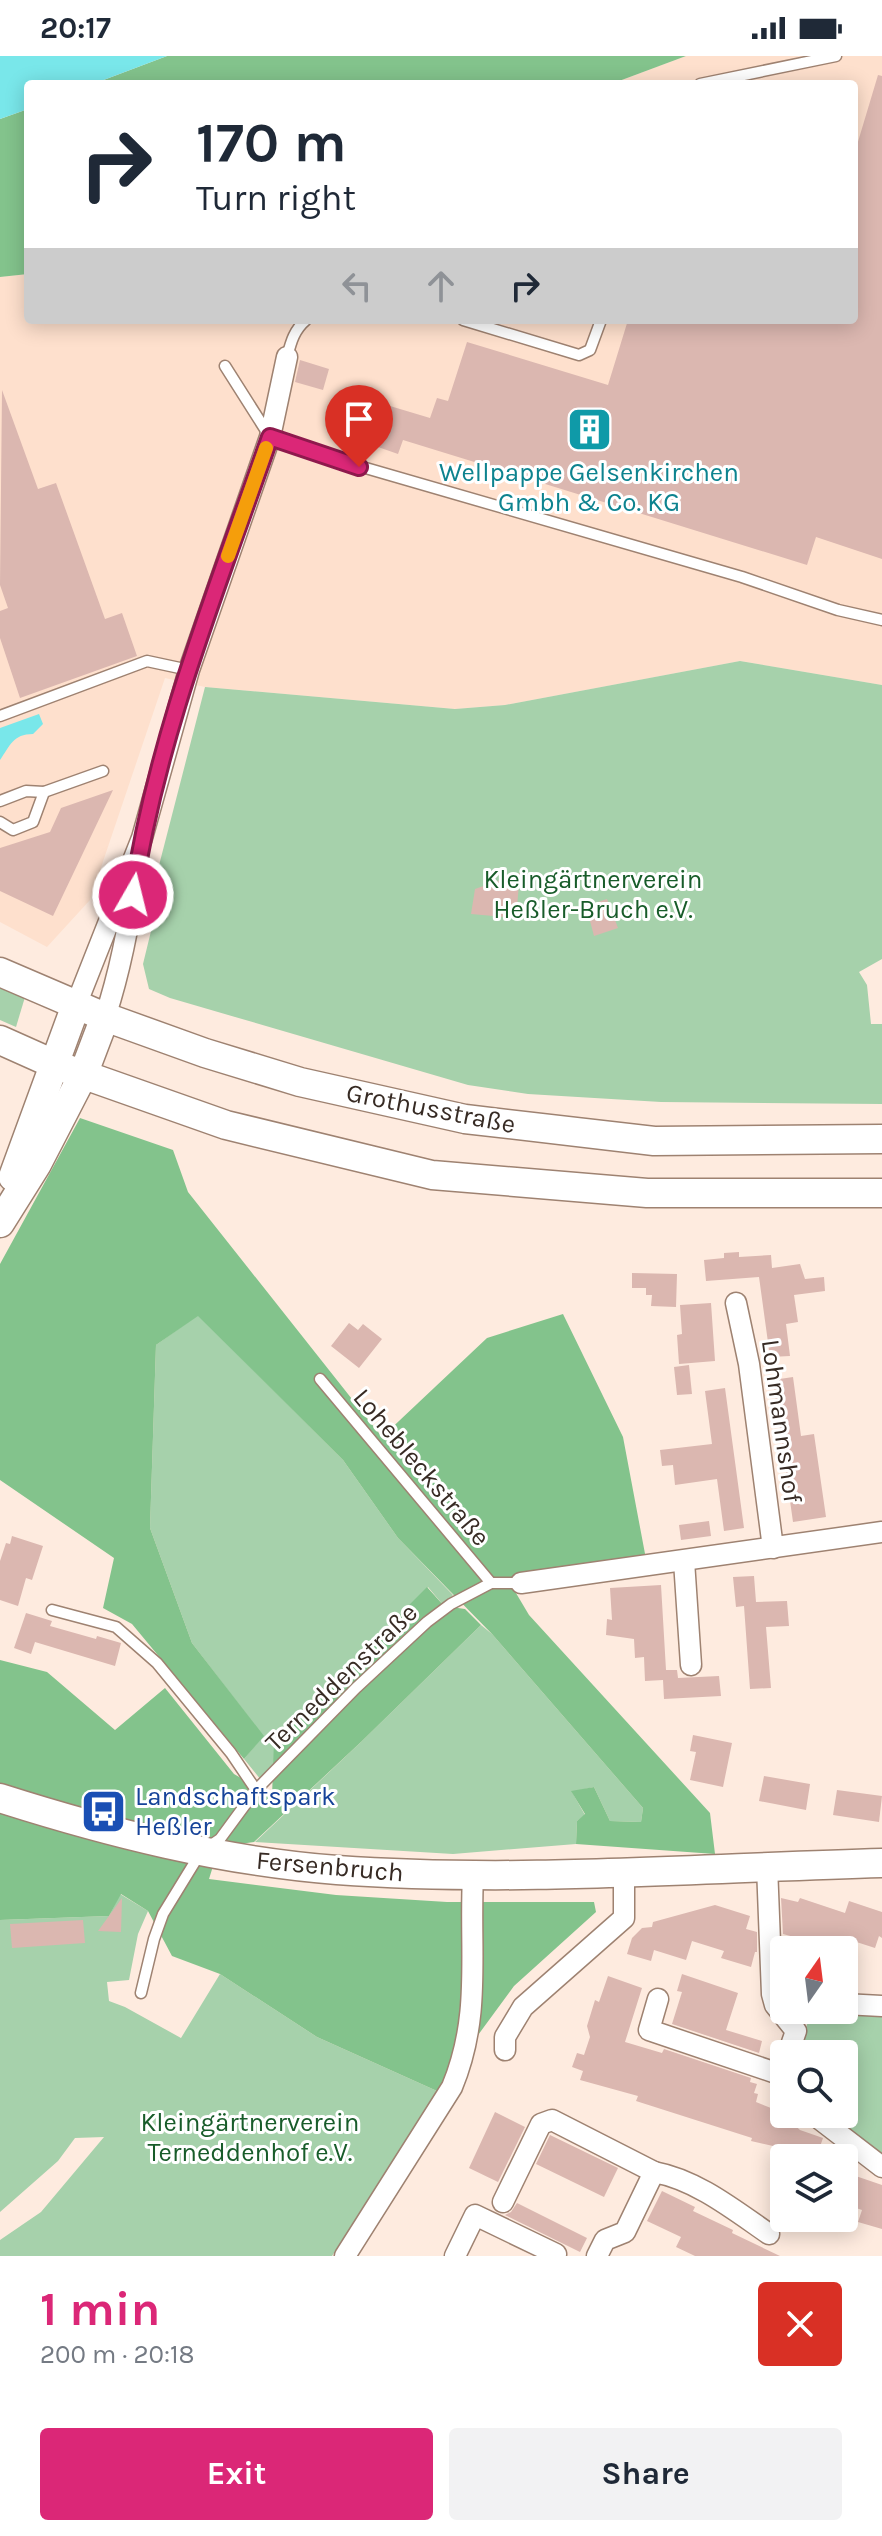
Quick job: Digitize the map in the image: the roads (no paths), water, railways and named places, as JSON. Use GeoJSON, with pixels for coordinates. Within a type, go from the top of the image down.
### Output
{"type":"FeatureCollection","features":[{"type":"Feature","properties":{"kind":"main road","name":"Grothusstraße"},"geometry":{"type":"LineString","coordinates":[[0,972],[105,1017],[205,1053],[300,1082],[465,1119],[654,1141],[882,1139]]}},
{"type":"Feature","properties":{"kind":"main road"},"geometry":{"type":"LineString","coordinates":[[0,1212],[76,1005]]}},
{"type":"Feature","properties":{"kind":"main road"},"geometry":{"type":"LineString","coordinates":[[0,1223],[37,1164],[83,1075],[105,1017]]}},
{"type":"Feature","properties":{"kind":"main road"},"geometry":{"type":"LineString","coordinates":[[0,1040],[56,1065],[226,1125],[432,1175],[647,1193],[882,1193]]}},
{"type":"Feature","properties":{"kind":"main road","name":"Fersenbruch"},"geometry":{"type":"LineString","coordinates":[[1,1798],[82,1824],[201,1852],[336,1870],[473,1876],[882,1863]]}},
{"type":"Feature","properties":{"kind":"street"},"geometry":{"type":"LineString","coordinates":[[76,1005],[142,838],[189,670],[270,437],[287,357]]}},
{"type":"Feature","properties":{"kind":"street"},"geometry":{"type":"LineString","coordinates":[[105,1017],[116,985],[129,924],[142,838]]}},
{"type":"Feature","properties":{"kind":"street","name":"Lohmannshof"},"geometry":{"type":"LineString","coordinates":[[736,1303],[749,1364],[773,1548]]}},
{"type":"Feature","properties":{"kind":"street"},"geometry":{"type":"LineString","coordinates":[[521,1583],[882,1532]]}},
{"type":"Feature","properties":{"kind":"street"},"geometry":{"type":"LineString","coordinates":[[684,1561],[691,1665]]}},
{"type":"Feature","properties":{"kind":"street"},"geometry":{"type":"LineString","coordinates":[[767,1866],[770,1943]]}},
{"type":"Feature","properties":{"kind":"street"},"geometry":{"type":"LineString","coordinates":[[505,2050],[505,2037],[523,2007],[624,1918],[624,1873]]}},
{"type":"Feature","properties":{"kind":"street"},"geometry":{"type":"LineString","coordinates":[[345,2256],[452,2087],[460,2069],[471,2025],[473,1876]]}},
{"type":"Feature","properties":{"kind":"street"},"geometry":{"type":"LineString","coordinates":[[658,1999],[649,2030],[770,2072]]}},
{"type":"Feature","properties":{"kind":"street"},"geometry":{"type":"LineString","coordinates":[[858,2005],[882,2006]]}},
{"type":"Feature","properties":{"kind":"street"},"geometry":{"type":"LineString","coordinates":[[503,2202],[541,2124],[552,2120],[654,2172],[670,2175],[721,2201],[769,2234]]}},
{"type":"Feature","properties":{"kind":"street"},"geometry":{"type":"LineString","coordinates":[[831,2128],[882,2167]]}},
{"type":"Feature","properties":{"kind":"street"},"geometry":{"type":"LineString","coordinates":[[597,2256],[605,2240],[625,2232],[654,2172]]}},
{"type":"Feature","properties":{"kind":"street"},"geometry":{"type":"LineString","coordinates":[[455,2256],[475,2215],[555,2256]]}},
{"type":"Feature","properties":{"kind":"lane"},"geometry":{"type":"LineString","coordinates":[[719,80],[836,56]]}},
{"type":"Feature","properties":{"kind":"lane"},"geometry":{"type":"LineString","coordinates":[[287,357],[292,339],[301,324]]}},
{"type":"Feature","properties":{"kind":"lane"},"geometry":{"type":"LineString","coordinates":[[476,324],[579,355],[590,350],[600,324]]}},
{"type":"Feature","properties":{"kind":"lane"},"geometry":{"type":"LineString","coordinates":[[225,366],[270,437],[366,469],[742,577],[838,610],[882,620]]}},
{"type":"Feature","properties":{"kind":"lane"},"geometry":{"type":"LineString","coordinates":[[0,716],[147,661],[189,670]]}},
{"type":"Feature","properties":{"kind":"lane"},"geometry":{"type":"LineString","coordinates":[[0,801],[26,791],[44,792],[103,771]]}},
{"type":"Feature","properties":{"kind":"lane"},"geometry":{"type":"LineString","coordinates":[[0,822],[13,830],[33,822],[44,792]]}},
{"type":"Feature","properties":{"kind":"lane","name":"Lohebleckstraße"},"geometry":{"type":"LineString","coordinates":[[320,1379],[491,1583]]}},
{"type":"Feature","properties":{"kind":"lane"},"geometry":{"type":"LineString","coordinates":[[491,1583],[521,1583]]}},
{"type":"Feature","properties":{"kind":"lane","name":"Terneddenstraße"},"geometry":{"type":"LineString","coordinates":[[141,1993],[163,1914],[201,1852],[220,1839],[256,1790],[356,1688],[427,1622],[451,1604],[491,1583]]}},
{"type":"Feature","properties":{"kind":"lane"},"geometry":{"type":"LineString","coordinates":[[52,1610],[116,1627],[157,1663],[231,1753],[256,1790]]}},
{"type":"Feature","properties":{"kind":"water"},"geometry":{"type":"Polygon","coordinates":[[[0,56],[167,56],[104,80],[24,80],[24,110],[0,119],[0,56]]]}},
{"type":"Feature","properties":{"kind":"water"},"geometry":{"type":"Polygon","coordinates":[[[39,714],[43,724],[33,734],[16,739],[0,760],[0,728],[39,714]]]}},
{"type":"Feature","properties":{"kind":"place","name":"Wellpappe Gelsenkirchen Gmbh & Co. KG"},"geometry":{"type":"Point","coordinates":[589,429]}},
{"type":"Feature","properties":{"kind":"place","name":"Landschaftspark Heßler"},"geometry":{"type":"Point","coordinates":[104,1811]}},
{"type":"Feature","properties":{"kind":"park label","name":"Kleingärtnerverein Heßler-Bruch e.V."},"geometry":{"type":"Point","coordinates":[593,894]}},
{"type":"Feature","properties":{"kind":"park label","name":"Kleingärtnerverein Terneddenhof e.V."},"geometry":{"type":"Point","coordinates":[250,2137]}}]}
